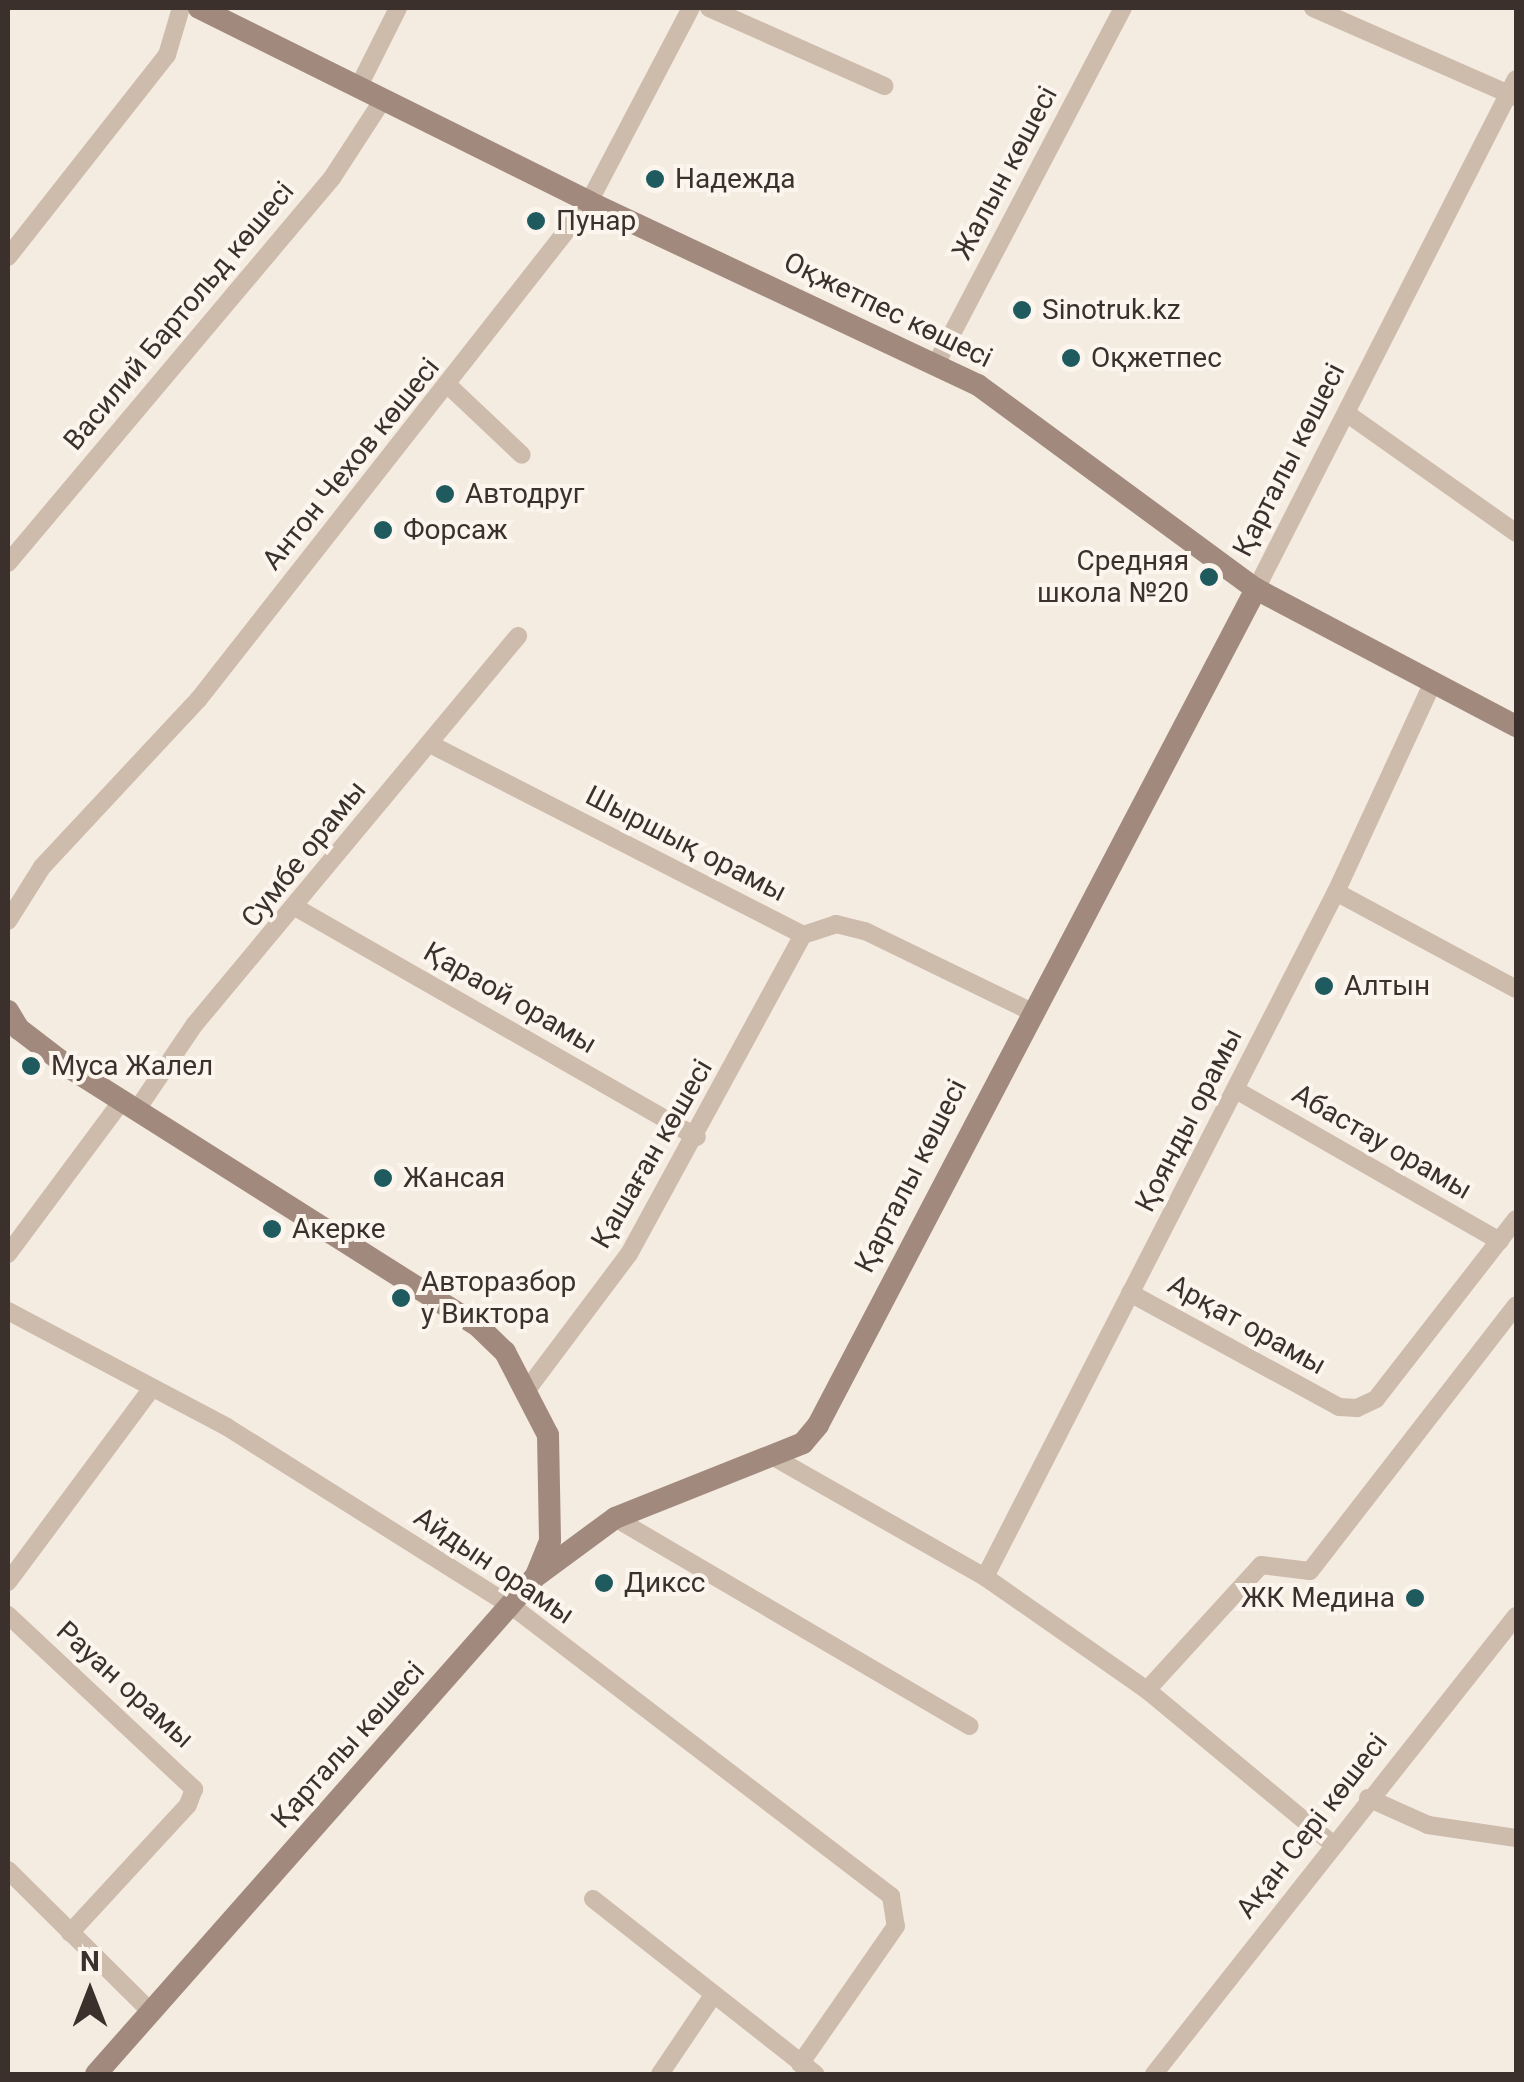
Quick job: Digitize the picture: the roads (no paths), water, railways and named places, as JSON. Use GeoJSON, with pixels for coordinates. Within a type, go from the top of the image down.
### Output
{"type":"FeatureCollection","features":[{"type":"Feature","properties":{"kind":"street"},"geometry":{"type":"LineString","coordinates":[[8,257],[167,54],[181,8]]}},
{"type":"Feature","properties":{"kind":"street","name":"Оқжетпес көшесі"},"geometry":{"type":"LineString","coordinates":[[200,8],[589,202],[936,364],[1012,407],[1256,589],[1516,726]]}},
{"type":"Feature","properties":{"kind":"street"},"geometry":{"type":"LineString","coordinates":[[359,86],[398,8]]}},
{"type":"Feature","properties":{"kind":"street","name":"Антон Чехов көшесі"},"geometry":{"type":"LineString","coordinates":[[8,921],[42,867],[198,700],[449,386],[589,202],[691,8]]}},
{"type":"Feature","properties":{"kind":"street"},"geometry":{"type":"LineString","coordinates":[[709,8],[884,86]]}},
{"type":"Feature","properties":{"kind":"street","name":"Жалын көшесі"},"geometry":{"type":"LineString","coordinates":[[936,364],[1123,8]]}},
{"type":"Feature","properties":{"kind":"street"},"geometry":{"type":"LineString","coordinates":[[1313,8],[1514,90]]}},
{"type":"Feature","properties":{"kind":"street","name":"Қарталы көшесі"},"geometry":{"type":"LineString","coordinates":[[96,2074],[536,1577],[615,1518],[803,1443],[818,1425],[1030,1010],[1349,415],[1514,90]]}},
{"type":"Feature","properties":{"kind":"street","name":"Василий Бартольд көшесі"},"geometry":{"type":"LineString","coordinates":[[8,564],[332,178],[384,98]]}},
{"type":"Feature","properties":{"kind":"street"},"geometry":{"type":"LineString","coordinates":[[449,386],[522,455]]}},
{"type":"Feature","properties":{"kind":"street"},"geometry":{"type":"LineString","coordinates":[[1349,415],[1516,533]]}},
{"type":"Feature","properties":{"kind":"street","name":"Сумбе орамы"},"geometry":{"type":"LineString","coordinates":[[8,1254],[518,636]]}},
{"type":"Feature","properties":{"kind":"street","name":"Қоянды орамы"},"geometry":{"type":"LineString","coordinates":[[985,1578],[1336,892],[1432,684]]}},
{"type":"Feature","properties":{"kind":"street","name":"Шыршық орамы"},"geometry":{"type":"LineString","coordinates":[[430,744],[803,935],[836,924],[866,931],[1030,1010]]}},
{"type":"Feature","properties":{"kind":"street"},"geometry":{"type":"LineString","coordinates":[[1336,892],[1516,989]]}},
{"type":"Feature","properties":{"kind":"street","name":"Қараой орамы"},"geometry":{"type":"LineString","coordinates":[[296,907],[697,1137]]}},
{"type":"Feature","properties":{"kind":"street","name":"Қашаған көшесі"},"geometry":{"type":"LineString","coordinates":[[529,1388],[630,1254],[697,1137],[803,935]]}},
{"type":"Feature","properties":{"kind":"street"},"geometry":{"type":"LineString","coordinates":[[8,1011],[19,1028],[129,1106],[479,1327],[529,1388],[548,1436],[550,1541],[536,1577]]}},
{"type":"Feature","properties":{"kind":"street","name":"Абастау орамы"},"geometry":{"type":"LineString","coordinates":[[1236,1090],[1500,1242]]}},
{"type":"Feature","properties":{"kind":"street"},"geometry":{"type":"LineString","coordinates":[[1500,1242],[1516,1219]]}},
{"type":"Feature","properties":{"kind":"street","name":"Арқат орамы"},"geometry":{"type":"LineString","coordinates":[[1130,1292],[1339,1407],[1357,1408],[1376,1398],[1500,1242]]}},
{"type":"Feature","properties":{"kind":"street"},"geometry":{"type":"LineString","coordinates":[[1147,1690],[1261,1564],[1310,1571],[1516,1306]]}},
{"type":"Feature","properties":{"kind":"street","name":"Айдын орамы"},"geometry":{"type":"LineString","coordinates":[[8,1311],[150,1391],[268,1451],[513,1607],[891,1896],[896,1926],[808,2069]]}},
{"type":"Feature","properties":{"kind":"street"},"geometry":{"type":"LineString","coordinates":[[8,1582],[150,1391]]}},
{"type":"Feature","properties":{"kind":"street"},"geometry":{"type":"LineString","coordinates":[[770,1455],[985,1578],[1147,1690],[1331,1843]]}},
{"type":"Feature","properties":{"kind":"street"},"geometry":{"type":"LineString","coordinates":[[615,1518],[969,1726]]}},
{"type":"Feature","properties":{"kind":"street","name":"Рауан орамы"},"geometry":{"type":"LineString","coordinates":[[8,1615],[194,1789],[188,1805],[70,1933]]}},
{"type":"Feature","properties":{"kind":"street","name":"Ақан Сері көшесі"},"geometry":{"type":"LineString","coordinates":[[1154,2074],[1331,1843],[1516,1616]]}},
{"type":"Feature","properties":{"kind":"street"},"geometry":{"type":"LineString","coordinates":[[1368,1798],[1428,1824],[1516,1838]]}},
{"type":"Feature","properties":{"kind":"street"},"geometry":{"type":"LineString","coordinates":[[8,1870],[149,2010]]}},
{"type":"Feature","properties":{"kind":"street"},"geometry":{"type":"LineString","coordinates":[[593,1899],[712,1997],[808,2069]]}},
{"type":"Feature","properties":{"kind":"street"},"geometry":{"type":"LineString","coordinates":[[660,2074],[712,1997]]}},
{"type":"Feature","properties":{"kind":"place","name":"Надежда"},"geometry":{"type":"Point","coordinates":[655,179]}},
{"type":"Feature","properties":{"kind":"place","name":"Пунар"},"geometry":{"type":"Point","coordinates":[536,221]}},
{"type":"Feature","properties":{"kind":"place","name":"Sinotruk.kz"},"geometry":{"type":"Point","coordinates":[1022,310]}},
{"type":"Feature","properties":{"kind":"place","name":"Оқжетпес"},"geometry":{"type":"Point","coordinates":[1071,358]}},
{"type":"Feature","properties":{"kind":"place","name":"Автодруг"},"geometry":{"type":"Point","coordinates":[445,494]}},
{"type":"Feature","properties":{"kind":"place","name":"Форсаж"},"geometry":{"type":"Point","coordinates":[383,530]}},
{"type":"Feature","properties":{"kind":"place","name":"Средняя школа №20"},"geometry":{"type":"Point","coordinates":[1209,577]}},
{"type":"Feature","properties":{"kind":"place","name":"Алтын"},"geometry":{"type":"Point","coordinates":[1324,986]}},
{"type":"Feature","properties":{"kind":"place","name":"Муса Жалел"},"geometry":{"type":"Point","coordinates":[31,1066]}},
{"type":"Feature","properties":{"kind":"place","name":"Жансая"},"geometry":{"type":"Point","coordinates":[383,1178]}},
{"type":"Feature","properties":{"kind":"place","name":"Акерке"},"geometry":{"type":"Point","coordinates":[272,1229]}},
{"type":"Feature","properties":{"kind":"place","name":"Авторазбор у Виктора"},"geometry":{"type":"Point","coordinates":[401,1298]}},
{"type":"Feature","properties":{"kind":"place","name":"Диксс"},"geometry":{"type":"Point","coordinates":[604,1583]}},
{"type":"Feature","properties":{"kind":"place","name":"ЖК Медина"},"geometry":{"type":"Point","coordinates":[1415,1598]}}]}
